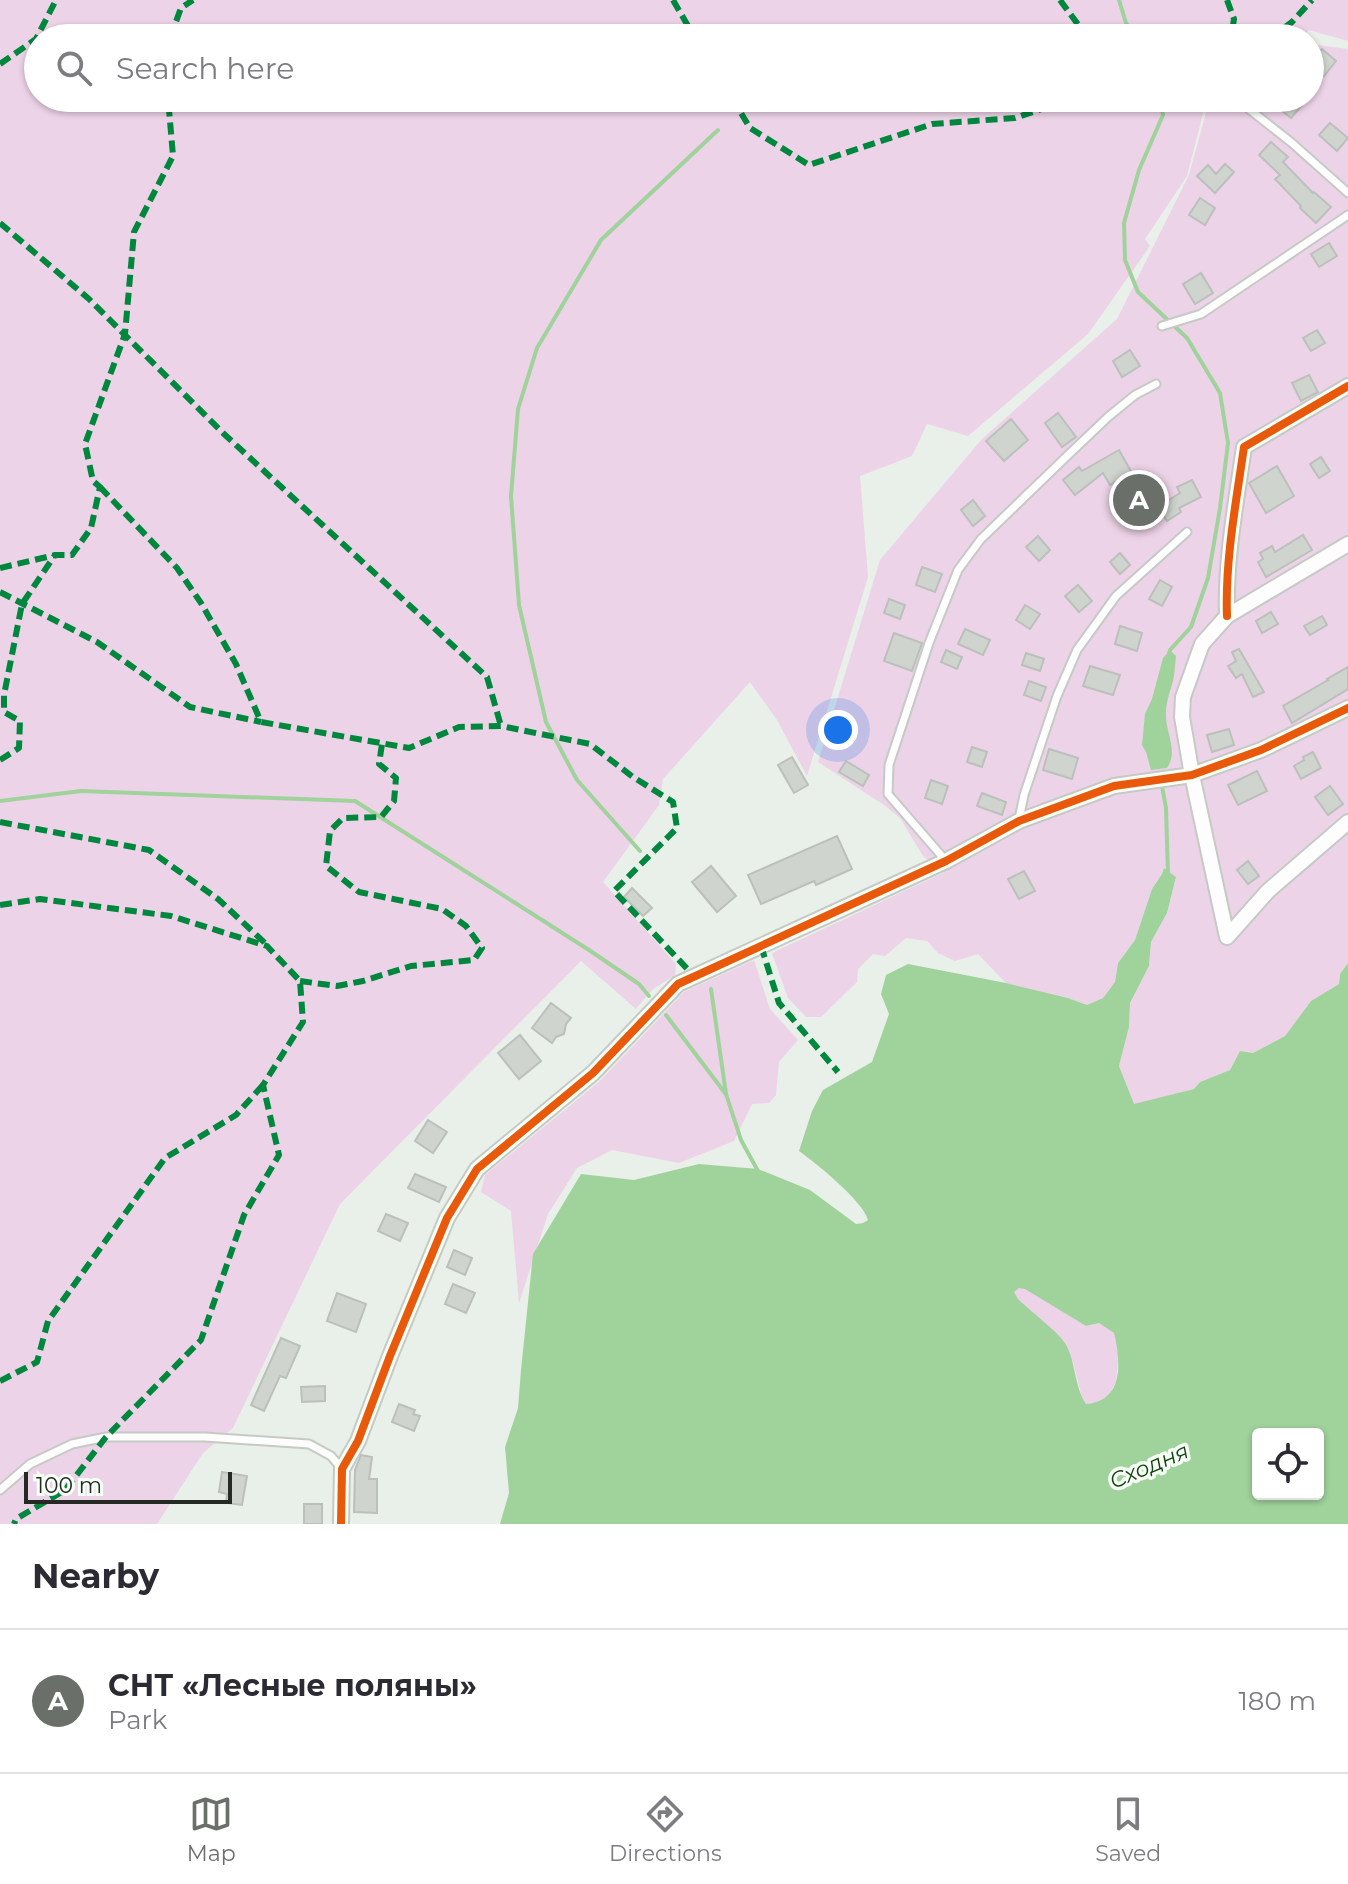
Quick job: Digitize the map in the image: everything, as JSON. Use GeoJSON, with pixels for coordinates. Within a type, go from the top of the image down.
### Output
{"type":"FeatureCollection","features":[{"type":"Feature","properties":{"kind":"street"},"geometry":{"type":"LineString","coordinates":[[1227,616],[1226,593],[1244,447],[1348,386]]}},
{"type":"Feature","properties":{"kind":"street"},"geometry":{"type":"LineString","coordinates":[[1348,544],[1227,616],[1202,644],[1183,697],[1182,717],[1192,775],[1227,937],[1268,891],[1348,822]]}},
{"type":"Feature","properties":{"kind":"street"},"geometry":{"type":"LineString","coordinates":[[341,1524],[342,1469],[358,1441],[447,1218],[477,1169],[593,1073],[678,984],[946,861],[1019,821],[1114,786],[1192,775],[1261,750],[1348,708]]}},
{"type":"Feature","properties":{"kind":"lane"},"geometry":{"type":"LineString","coordinates":[[1253,112],[1348,193]]}},
{"type":"Feature","properties":{"kind":"lane"},"geometry":{"type":"LineString","coordinates":[[1162,326],[1201,314],[1348,215]]}},
{"type":"Feature","properties":{"kind":"lane"},"geometry":{"type":"LineString","coordinates":[[946,861],[888,794],[889,765],[929,643],[958,570],[981,539],[1087,437],[1135,395],[1156,384]]}},
{"type":"Feature","properties":{"kind":"lane"},"geometry":{"type":"LineString","coordinates":[[1019,821],[1024,795],[1052,710],[1077,650],[1116,596],[1187,532]]}},
{"type":"Feature","properties":{"kind":"lane"},"geometry":{"type":"LineString","coordinates":[[0,1490],[30,1464],[72,1444],[106,1437],[205,1437],[309,1444],[331,1456],[342,1469]]}},
{"type":"Feature","properties":{"kind":"shaded area"},"geometry":{"type":"Polygon","coordinates":[[[0,0],[1348,0],[1348,41],[1324,34],[1324,24],[24,24],[24,112],[1203,112],[1187,176],[1145,239],[1150,246],[1088,334],[968,436],[927,424],[912,456],[860,476],[868,577],[807,776],[777,720],[750,682],[663,779],[659,805],[603,882],[676,964],[675,975],[652,990],[636,1009],[581,961],[340,1204],[233,1428],[203,1453],[157,1524],[0,1524],[0,0]]]}},
{"type":"Feature","properties":{"kind":"shaded area"},"geometry":{"type":"Polygon","coordinates":[[[1324,46],[1348,49],[1348,963],[1340,974],[1339,984],[1311,1001],[1285,1036],[1253,1053],[1240,1051],[1230,1070],[1200,1082],[1194,1089],[1134,1105],[1119,1066],[1129,1027],[1130,1003],[1149,966],[1151,942],[1167,913],[1176,877],[1164,868],[1152,889],[1135,940],[1118,963],[1115,982],[1103,998],[1087,1005],[1006,983],[978,954],[955,961],[938,953],[927,941],[906,938],[885,956],[873,954],[858,969],[857,982],[821,1017],[806,1017],[788,998],[772,953],[945,872],[923,856],[900,818],[818,762],[880,560],[981,440],[1117,319],[1189,175],[1206,112],[1324,112],[1324,46]]]}},
{"type":"Feature","properties":{"kind":"shaded area"},"geometry":{"type":"Polygon","coordinates":[[[754,960],[770,1009],[798,1040],[779,1062],[776,1095],[769,1103],[752,1104],[734,1141],[679,1163],[612,1150],[577,1168],[548,1214],[519,1303],[511,1211],[481,1192],[485,1175],[600,1081],[684,992],[754,960]]]}},
{"type":"Feature","properties":{"kind":"shaded area"},"geometry":{"type":"Polygon","coordinates":[[[1025,1288],[1086,1326],[1099,1323],[1114,1333],[1119,1355],[1116,1381],[1110,1394],[1101,1402],[1086,1404],[1073,1362],[1018,1299],[1013,1292],[1025,1288]]]}},
{"type":"Feature","properties":{"kind":"water"},"geometry":{"type":"Polygon","coordinates":[[[1170,650],[1176,656],[1166,713],[1172,755],[1167,768],[1151,770],[1142,745],[1145,714],[1163,658],[1170,650]]]}},
{"type":"Feature","properties":{"kind":"water","name":"Сходня"},"geometry":{"type":"Polygon","coordinates":[[[1164,868],[1176,877],[1167,913],[1151,942],[1149,966],[1130,1003],[1129,1027],[1119,1066],[1134,1104],[1194,1089],[1200,1082],[1230,1070],[1240,1051],[1253,1053],[1285,1036],[1311,1001],[1339,984],[1340,974],[1348,963],[1348,1524],[500,1524],[509,1493],[505,1447],[518,1408],[533,1254],[581,1174],[634,1180],[699,1164],[758,1169],[810,1190],[856,1224],[863,1223],[868,1220],[858,1203],[799,1151],[812,1111],[823,1090],[872,1062],[889,1014],[881,994],[886,975],[908,964],[1006,983],[1087,1005],[1103,998],[1115,982],[1118,963],[1135,940],[1152,889],[1164,868]],[[1019,1288],[1014,1292],[1065,1343],[1086,1404],[1107,1396],[1117,1378],[1118,1356],[1114,1333],[1099,1323],[1086,1326],[1019,1288]]]}},
{"type":"Feature","properties":{"kind":"building"},"geometry":{"type":"Polygon","coordinates":[[[1324,51],[1336,61],[1324,76],[1324,51]]]}},
{"type":"Feature","properties":{"kind":"building"},"geometry":{"type":"Polygon","coordinates":[[[1330,123],[1348,138],[1337,151],[1319,135],[1330,123]]]}},
{"type":"Feature","properties":{"kind":"building"},"geometry":{"type":"Polygon","coordinates":[[[1271,142],[1288,157],[1283,162],[1331,207],[1316,223],[1275,179],[1280,175],[1259,155],[1271,142]]]}},
{"type":"Feature","properties":{"kind":"building"},"geometry":{"type":"Polygon","coordinates":[[[1225,164],[1234,172],[1215,193],[1197,176],[1208,165],[1216,174],[1225,164]]]}},
{"type":"Feature","properties":{"kind":"building"},"geometry":{"type":"Polygon","coordinates":[[[1200,198],[1215,208],[1205,225],[1189,215],[1200,198]]]}},
{"type":"Feature","properties":{"kind":"building"},"geometry":{"type":"Polygon","coordinates":[[[1329,243],[1337,256],[1319,267],[1311,254],[1329,243]]]}},
{"type":"Feature","properties":{"kind":"building"},"geometry":{"type":"Polygon","coordinates":[[[1201,273],[1213,293],[1195,304],[1183,284],[1201,273]]]}},
{"type":"Feature","properties":{"kind":"building"},"geometry":{"type":"Polygon","coordinates":[[[1317,330],[1325,343],[1311,351],[1303,338],[1317,330]]]}},
{"type":"Feature","properties":{"kind":"building"},"geometry":{"type":"Polygon","coordinates":[[[1130,350],[1140,366],[1122,377],[1113,361],[1130,350]]]}},
{"type":"Feature","properties":{"kind":"building"},"geometry":{"type":"Polygon","coordinates":[[[1309,375],[1318,392],[1301,401],[1292,383],[1309,375]]]}},
{"type":"Feature","properties":{"kind":"building"},"geometry":{"type":"Polygon","coordinates":[[[1058,413],[1076,437],[1062,447],[1045,423],[1058,413]]]}},
{"type":"Feature","properties":{"kind":"building"},"geometry":{"type":"Polygon","coordinates":[[[1011,419],[1028,440],[1004,461],[986,441],[1011,419]]]}},
{"type":"Feature","properties":{"kind":"building"},"geometry":{"type":"Polygon","coordinates":[[[1119,450],[1132,473],[1110,485],[1103,473],[1075,495],[1063,480],[1079,467],[1082,471],[1119,450]]]}},
{"type":"Feature","properties":{"kind":"building"},"geometry":{"type":"Polygon","coordinates":[[[1321,457],[1330,471],[1319,478],[1310,464],[1321,457]]]}},
{"type":"Feature","properties":{"kind":"building"},"geometry":{"type":"Polygon","coordinates":[[[1277,466],[1294,496],[1266,513],[1249,483],[1277,466]]]}},
{"type":"Feature","properties":{"kind":"building"},"geometry":{"type":"Polygon","coordinates":[[[1192,480],[1201,497],[1179,508],[1181,512],[1167,521],[1158,507],[1180,493],[1177,487],[1192,480]]]}},
{"type":"Feature","properties":{"kind":"building"},"geometry":{"type":"Polygon","coordinates":[[[973,500],[985,516],[973,526],[961,510],[973,500]]]}},
{"type":"Feature","properties":{"kind":"building"},"geometry":{"type":"Polygon","coordinates":[[[1303,535],[1312,550],[1266,577],[1258,562],[1263,559],[1260,553],[1272,546],[1275,552],[1303,535]]]}},
{"type":"Feature","properties":{"kind":"building"},"geometry":{"type":"Polygon","coordinates":[[[1038,536],[1050,550],[1039,561],[1026,547],[1038,536]]]}},
{"type":"Feature","properties":{"kind":"building"},"geometry":{"type":"Polygon","coordinates":[[[1120,553],[1130,565],[1120,574],[1110,562],[1120,553]]]}},
{"type":"Feature","properties":{"kind":"building"},"geometry":{"type":"Polygon","coordinates":[[[922,567],[942,574],[935,592],[916,585],[922,567]]]}},
{"type":"Feature","properties":{"kind":"building"},"geometry":{"type":"Polygon","coordinates":[[[1160,580],[1172,587],[1162,606],[1149,599],[1160,580]]]}},
{"type":"Feature","properties":{"kind":"building"},"geometry":{"type":"Polygon","coordinates":[[[1078,585],[1092,601],[1079,612],[1065,596],[1078,585]]]}},
{"type":"Feature","properties":{"kind":"building"},"geometry":{"type":"Polygon","coordinates":[[[889,599],[905,605],[900,619],[884,613],[889,599]]]}},
{"type":"Feature","properties":{"kind":"building"},"geometry":{"type":"Polygon","coordinates":[[[1025,605],[1040,614],[1030,629],[1016,620],[1025,605]]]}},
{"type":"Feature","properties":{"kind":"building"},"geometry":{"type":"Polygon","coordinates":[[[1271,612],[1278,624],[1262,633],[1256,621],[1271,612]]]}},
{"type":"Feature","properties":{"kind":"building"},"geometry":{"type":"Polygon","coordinates":[[[1322,616],[1327,625],[1310,635],[1304,626],[1322,616]]]}},
{"type":"Feature","properties":{"kind":"building"},"geometry":{"type":"Polygon","coordinates":[[[1120,626],[1142,633],[1137,651],[1115,644],[1120,626]]]}},
{"type":"Feature","properties":{"kind":"building"},"geometry":{"type":"Polygon","coordinates":[[[965,629],[990,640],[983,655],[958,644],[965,629]]]}},
{"type":"Feature","properties":{"kind":"building"},"geometry":{"type":"Polygon","coordinates":[[[894,633],[922,643],[912,671],[884,661],[894,633]]]}},
{"type":"Feature","properties":{"kind":"building"},"geometry":{"type":"Polygon","coordinates":[[[1239,649],[1264,692],[1253,697],[1242,674],[1236,678],[1228,666],[1236,661],[1232,652],[1239,649]]]}},
{"type":"Feature","properties":{"kind":"building"},"geometry":{"type":"Polygon","coordinates":[[[946,650],[962,657],[957,669],[941,662],[946,650]]]}},
{"type":"Feature","properties":{"kind":"building"},"geometry":{"type":"Polygon","coordinates":[[[1026,653],[1044,659],[1040,671],[1022,665],[1026,653]]]}},
{"type":"Feature","properties":{"kind":"building"},"geometry":{"type":"Polygon","coordinates":[[[1090,666],[1120,675],[1113,695],[1083,686],[1090,666]]]}},
{"type":"Feature","properties":{"kind":"building"},"geometry":{"type":"Polygon","coordinates":[[[1348,667],[1348,689],[1292,723],[1283,706],[1348,667]]]}},
{"type":"Feature","properties":{"kind":"building"},"geometry":{"type":"Polygon","coordinates":[[[1029,681],[1046,687],[1041,701],[1024,695],[1029,681]]]}},
{"type":"Feature","properties":{"kind":"building"},"geometry":{"type":"Polygon","coordinates":[[[1229,729],[1234,745],[1212,752],[1207,735],[1229,729]]]}},
{"type":"Feature","properties":{"kind":"building"},"geometry":{"type":"Polygon","coordinates":[[[972,747],[987,752],[982,767],[967,762],[972,747]]]}},
{"type":"Feature","properties":{"kind":"building"},"geometry":{"type":"Polygon","coordinates":[[[1049,749],[1078,758],[1072,779],[1043,770],[1049,749]]]}},
{"type":"Feature","properties":{"kind":"building"},"geometry":{"type":"Polygon","coordinates":[[[1313,752],[1321,768],[1301,779],[1294,766],[1313,752]]]}},
{"type":"Feature","properties":{"kind":"building"},"geometry":{"type":"Polygon","coordinates":[[[792,757],[808,785],[794,793],[778,765],[792,757]]]}},
{"type":"Feature","properties":{"kind":"building"},"geometry":{"type":"Polygon","coordinates":[[[846,761],[869,775],[863,786],[839,772],[846,761]]]}},
{"type":"Feature","properties":{"kind":"building"},"geometry":{"type":"Polygon","coordinates":[[[1257,771],[1267,791],[1238,805],[1228,785],[1257,771]]]}},
{"type":"Feature","properties":{"kind":"building"},"geometry":{"type":"Polygon","coordinates":[[[931,780],[948,786],[942,804],[925,798],[931,780]]]}},
{"type":"Feature","properties":{"kind":"building"},"geometry":{"type":"Polygon","coordinates":[[[1330,786],[1343,804],[1328,815],[1315,797],[1330,786]]]}},
{"type":"Feature","properties":{"kind":"building"},"geometry":{"type":"Polygon","coordinates":[[[982,793],[1006,802],[1002,815],[977,806],[982,793]]]}},
{"type":"Feature","properties":{"kind":"building"},"geometry":{"type":"Polygon","coordinates":[[[837,836],[852,869],[816,885],[814,881],[761,904],[748,875],[837,836]]]}},
{"type":"Feature","properties":{"kind":"building"},"geometry":{"type":"Polygon","coordinates":[[[1248,861],[1259,876],[1248,884],[1237,870],[1248,861]]]}},
{"type":"Feature","properties":{"kind":"building"},"geometry":{"type":"Polygon","coordinates":[[[711,866],[736,896],[717,912],[692,882],[711,866]]]}},
{"type":"Feature","properties":{"kind":"building"},"geometry":{"type":"Polygon","coordinates":[[[1024,871],[1035,891],[1019,899],[1008,879],[1024,871]]]}},
{"type":"Feature","properties":{"kind":"building"},"geometry":{"type":"Polygon","coordinates":[[[632,888],[652,908],[643,916],[624,897],[632,888]]]}},
{"type":"Feature","properties":{"kind":"building"},"geometry":{"type":"Polygon","coordinates":[[[551,1003],[571,1018],[564,1034],[552,1043],[532,1028],[551,1003]]]}},
{"type":"Feature","properties":{"kind":"building"},"geometry":{"type":"Polygon","coordinates":[[[520,1035],[541,1061],[519,1079],[498,1053],[520,1035]]]}},
{"type":"Feature","properties":{"kind":"building"},"geometry":{"type":"Polygon","coordinates":[[[428,1120],[447,1132],[433,1153],[415,1141],[428,1120]]]}},
{"type":"Feature","properties":{"kind":"building"},"geometry":{"type":"Polygon","coordinates":[[[415,1174],[446,1187],[439,1202],[408,1188],[415,1174]]]}},
{"type":"Feature","properties":{"kind":"building"},"geometry":{"type":"Polygon","coordinates":[[[386,1214],[408,1223],[400,1241],[378,1231],[386,1214]]]}},
{"type":"Feature","properties":{"kind":"building"},"geometry":{"type":"Polygon","coordinates":[[[454,1250],[472,1258],[465,1275],[447,1267],[454,1250]]]}},
{"type":"Feature","properties":{"kind":"building"},"geometry":{"type":"Polygon","coordinates":[[[453,1284],[475,1293],[466,1313],[445,1304],[453,1284]]]}},
{"type":"Feature","properties":{"kind":"building"},"geometry":{"type":"Polygon","coordinates":[[[337,1293],[366,1304],[356,1332],[327,1321],[337,1293]]]}},
{"type":"Feature","properties":{"kind":"building"},"geometry":{"type":"Polygon","coordinates":[[[281,1338],[300,1346],[286,1378],[280,1376],[264,1411],[251,1405],[281,1338]]]}},
{"type":"Feature","properties":{"kind":"building"},"geometry":{"type":"Polygon","coordinates":[[[325,1386],[325,1401],[302,1402],[301,1387],[325,1386]]]}},
{"type":"Feature","properties":{"kind":"building"},"geometry":{"type":"Polygon","coordinates":[[[399,1404],[415,1410],[413,1414],[420,1416],[414,1431],[392,1422],[399,1404]]]}},
{"type":"Feature","properties":{"kind":"building"},"geometry":{"type":"Polygon","coordinates":[[[361,1455],[372,1457],[369,1479],[377,1479],[377,1513],[354,1512],[355,1470],[361,1455]]]}},
{"type":"Feature","properties":{"kind":"building"},"geometry":{"type":"Polygon","coordinates":[[[222,1472],[247,1476],[242,1505],[226,1503],[227,1494],[219,1492],[222,1472]]]}},
{"type":"Feature","properties":{"kind":"building"},"geometry":{"type":"Polygon","coordinates":[[[304,1504],[322,1504],[322,1524],[304,1524],[304,1504]]]}},
{"type":"Feature","properties":{"kind":"waterway"},"geometry":{"type":"LineString","coordinates":[[1119,0],[1127,24]]}},
{"type":"Feature","properties":{"kind":"waterway"},"geometry":{"type":"LineString","coordinates":[[1162,112],[1139,170],[1124,223],[1125,260],[1138,292],[1187,338],[1220,393],[1228,443],[1208,578],[1191,627],[1169,654]]}},
{"type":"Feature","properties":{"kind":"waterway"},"geometry":{"type":"LineString","coordinates":[[640,851],[577,780],[546,722],[519,605],[511,496],[518,409],[537,348],[601,240],[718,130]]}},
{"type":"Feature","properties":{"kind":"waterway"},"geometry":{"type":"LineString","coordinates":[[1162,786],[1166,808],[1168,875]]}},
{"type":"Feature","properties":{"kind":"waterway"},"geometry":{"type":"LineString","coordinates":[[0,801],[81,791],[355,801],[589,950],[639,984],[649,996]]}},
{"type":"Feature","properties":{"kind":"waterway"},"geometry":{"type":"LineString","coordinates":[[711,989],[726,1094],[741,1140],[758,1171]]}},
{"type":"Feature","properties":{"kind":"waterway"},"geometry":{"type":"LineString","coordinates":[[666,1015],[725,1093]]}},
{"type":"Feature","properties":{"kind":"marked path"},"geometry":{"type":"LineString","coordinates":[[44,24],[56,0]]}},
{"type":"Feature","properties":{"kind":"marked path"},"geometry":{"type":"LineString","coordinates":[[175,24],[181,8],[193,0]]}},
{"type":"Feature","properties":{"kind":"marked path"},"geometry":{"type":"LineString","coordinates":[[673,0],[687,24]]}},
{"type":"Feature","properties":{"kind":"marked path"},"geometry":{"type":"LineString","coordinates":[[1060,0],[1078,24]]}},
{"type":"Feature","properties":{"kind":"marked path"},"geometry":{"type":"LineString","coordinates":[[1227,0],[1233,24]]}},
{"type":"Feature","properties":{"kind":"marked path"},"geometry":{"type":"LineString","coordinates":[[1289,24],[1312,0]]}},
{"type":"Feature","properties":{"kind":"marked path"},"geometry":{"type":"LineString","coordinates":[[0,64],[24,47]]}},
{"type":"Feature","properties":{"kind":"marked path"},"geometry":{"type":"LineString","coordinates":[[0,568],[55,555],[72,555],[91,528],[100,487],[93,481],[85,444],[125,334],[134,232],[173,156],[169,112]]}},
{"type":"Feature","properties":{"kind":"marked path"},"geometry":{"type":"LineString","coordinates":[[740,112],[750,128],[809,165],[932,124],[1015,118],[1033,112]]}},
{"type":"Feature","properties":{"kind":"marked path"},"geometry":{"type":"LineString","coordinates":[[0,223],[89,299],[223,433],[487,677],[501,726]]}},
{"type":"Feature","properties":{"kind":"marked path"},"geometry":{"type":"LineString","coordinates":[[100,487],[177,568],[201,603],[236,664],[261,722],[409,748],[459,727],[501,726],[590,744],[633,777],[673,802],[677,828],[614,891],[694,976]]}},
{"type":"Feature","properties":{"kind":"marked path"},"geometry":{"type":"LineString","coordinates":[[0,760],[19,748],[20,721],[4,712],[4,695],[22,604],[55,555]]}},
{"type":"Feature","properties":{"kind":"marked path"},"geometry":{"type":"LineString","coordinates":[[0,592],[97,642],[190,707],[261,722]]}},
{"type":"Feature","properties":{"kind":"marked path"},"geometry":{"type":"LineString","coordinates":[[300,981],[337,986],[411,966],[474,960],[482,948],[466,926],[442,909],[359,892],[326,866],[330,831],[343,818],[381,817],[394,801],[396,778],[379,764],[382,744]]}},
{"type":"Feature","properties":{"kind":"marked path"},"geometry":{"type":"LineString","coordinates":[[0,822],[149,850],[218,899],[265,943]]}},
{"type":"Feature","properties":{"kind":"marked path"},"geometry":{"type":"LineString","coordinates":[[0,905],[40,899],[171,916],[267,946],[300,981],[303,1022],[263,1085],[279,1155],[244,1215],[201,1340],[106,1437],[65,1490],[16,1519],[14,1524]]}},
{"type":"Feature","properties":{"kind":"marked path"},"geometry":{"type":"LineString","coordinates":[[761,946],[779,1003],[838,1072]]}},
{"type":"Feature","properties":{"kind":"marked path"},"geometry":{"type":"LineString","coordinates":[[0,1381],[37,1362],[48,1321],[165,1158],[236,1115],[263,1085]]}},
{"type":"Feature","properties":{"kind":"cycle path"},"geometry":{"type":"LineString","coordinates":[[1227,616],[1229,553],[1244,447],[1348,386]]}},
{"type":"Feature","properties":{"kind":"cycle path"},"geometry":{"type":"LineString","coordinates":[[341,1524],[342,1469],[358,1441],[447,1218],[477,1169],[593,1073],[678,984],[946,861],[1019,821],[1114,786],[1192,775],[1261,750],[1348,708]]}},
{"type":"Feature","properties":{"kind":"place","name":"СНТ «Лесные поляны»"},"geometry":{"type":"Point","coordinates":[1139,500]}}]}
